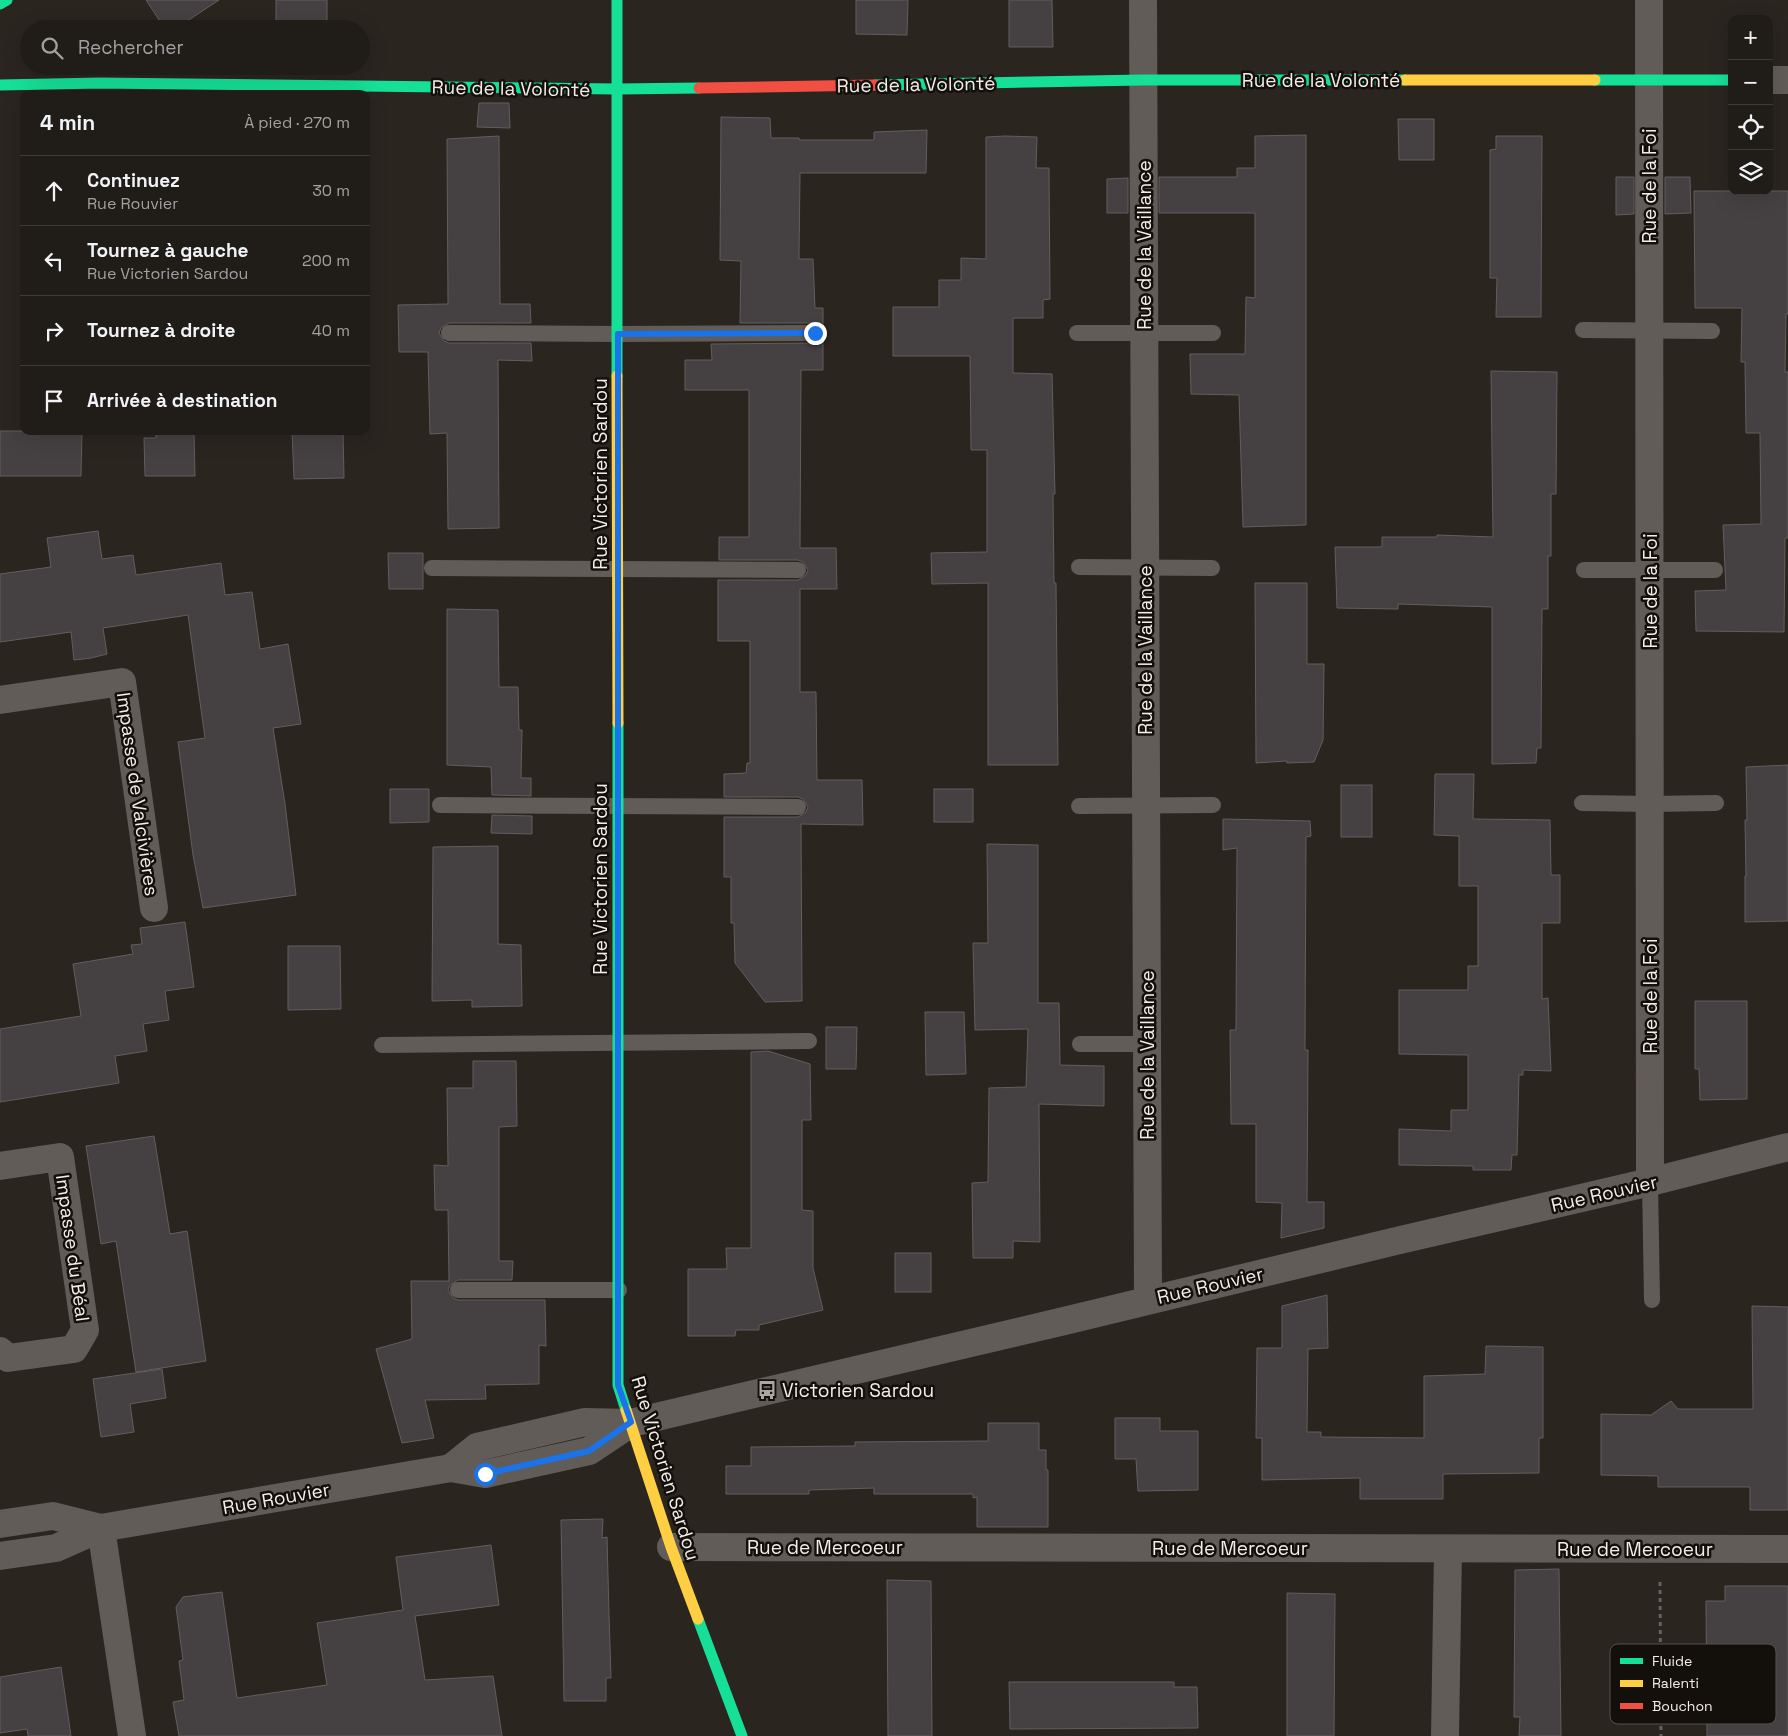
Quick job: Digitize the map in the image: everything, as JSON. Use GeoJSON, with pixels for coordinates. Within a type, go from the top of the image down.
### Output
{"type":"FeatureCollection","features":[{"type":"Feature","properties":{"kind":"street"},"geometry":{"type":"LineString","coordinates":[[0,4],[7,0]]}},
{"type":"Feature","properties":{"kind":"street","name":"Rue Victorien Sardou"},"geometry":{"type":"LineString","coordinates":[[617,0],[618,1385],[671,1547],[742,1736]]}},
{"type":"Feature","properties":{"kind":"street","name":"Rue de la Vaillance"},"geometry":{"type":"LineString","coordinates":[[1143,0],[1148,1300]]}},
{"type":"Feature","properties":{"kind":"street","name":"Rue de la Foi"},"geometry":{"type":"LineString","coordinates":[[1649,0],[1650,1182]]}},
{"type":"Feature","properties":{"kind":"street","name":"Rue de la Volonté"},"geometry":{"type":"LineString","coordinates":[[0,85],[100,88],[354,90],[618,89],[1143,80],[1728,80]]}},
{"type":"Feature","properties":{"kind":"street"},"geometry":{"type":"LineString","coordinates":[[1773,80],[1788,80]]}},
{"type":"Feature","properties":{"kind":"street","name":"Impasse de Valcivières"},"geometry":{"type":"LineString","coordinates":[[0,700],[122,682],[154,908]]}},
{"type":"Feature","properties":{"kind":"street","name":"Rue Rouvier"},"geometry":{"type":"LineString","coordinates":[[101,1528],[451,1468],[485,1474],[589,1451],[631,1422],[1650,1182],[1788,1147]]}},
{"type":"Feature","properties":{"kind":"street","name":"Impasse du Béal"},"geometry":{"type":"LineString","coordinates":[[0,1166],[60,1157],[86,1330],[74,1348],[8,1358],[0,1351]]}},
{"type":"Feature","properties":{"kind":"street"},"geometry":{"type":"LineString","coordinates":[[0,1524],[53,1516],[101,1528]]}},
{"type":"Feature","properties":{"kind":"street"},"geometry":{"type":"LineString","coordinates":[[0,1556],[56,1548],[101,1528]]}},
{"type":"Feature","properties":{"kind":"street"},"geometry":{"type":"LineString","coordinates":[[101,1528],[132,1736]]}},
{"type":"Feature","properties":{"kind":"street","name":"Rue de Mercoeur"},"geometry":{"type":"LineString","coordinates":[[671,1547],[1788,1549]]}},
{"type":"Feature","properties":{"kind":"street"},"geometry":{"type":"LineString","coordinates":[[1446,1736],[1448,1549]]}},
{"type":"Feature","properties":{"kind":"lane"},"geometry":{"type":"LineString","coordinates":[[1583,330],[1712,331]]}},
{"type":"Feature","properties":{"kind":"lane"},"geometry":{"type":"LineString","coordinates":[[449,333],[815,333]]}},
{"type":"Feature","properties":{"kind":"lane"},"geometry":{"type":"LineString","coordinates":[[1077,333],[1213,333]]}},
{"type":"Feature","properties":{"kind":"lane"},"geometry":{"type":"LineString","coordinates":[[1079,567],[1212,568]]}},
{"type":"Feature","properties":{"kind":"lane"},"geometry":{"type":"LineString","coordinates":[[432,568],[798,570]]}},
{"type":"Feature","properties":{"kind":"lane"},"geometry":{"type":"LineString","coordinates":[[1584,570],[1715,570]]}},
{"type":"Feature","properties":{"kind":"lane"},"geometry":{"type":"LineString","coordinates":[[1582,803],[1716,803]]}},
{"type":"Feature","properties":{"kind":"lane"},"geometry":{"type":"LineString","coordinates":[[440,805],[798,806]]}},
{"type":"Feature","properties":{"kind":"lane"},"geometry":{"type":"LineString","coordinates":[[1078,806],[1213,805]]}},
{"type":"Feature","properties":{"kind":"lane"},"geometry":{"type":"LineString","coordinates":[[382,1044],[809,1041]]}},
{"type":"Feature","properties":{"kind":"lane"},"geometry":{"type":"LineString","coordinates":[[1080,1044],[1147,1044]]}},
{"type":"Feature","properties":{"kind":"lane"},"geometry":{"type":"LineString","coordinates":[[1650,1182],[1652,1300]]}},
{"type":"Feature","properties":{"kind":"lane"},"geometry":{"type":"LineString","coordinates":[[458,1290],[619,1290]]}},
{"type":"Feature","properties":{"kind":"path"},"geometry":{"type":"LineString","coordinates":[[1660,1549],[1661,1644]]}},
{"type":"Feature","properties":{"kind":"building"},"geometry":{"type":"Polygon","coordinates":[[[146,0],[219,0],[189,20],[159,20],[146,0]]]}},
{"type":"Feature","properties":{"kind":"building"},"geometry":{"type":"Polygon","coordinates":[[[276,0],[327,0],[327,20],[276,20],[276,0]]]}},
{"type":"Feature","properties":{"kind":"building"},"geometry":{"type":"Polygon","coordinates":[[[856,0],[908,0],[907,35],[856,34],[856,0]]]}},
{"type":"Feature","properties":{"kind":"building"},"geometry":{"type":"Polygon","coordinates":[[[1009,0],[1052,0],[1053,47],[1009,47],[1009,0]]]}},
{"type":"Feature","properties":{"kind":"building"},"geometry":{"type":"Polygon","coordinates":[[[479,103],[509,103],[510,128],[477,127],[479,103]]]}},
{"type":"Feature","properties":{"kind":"building"},"geometry":{"type":"Polygon","coordinates":[[[721,117],[770,118],[771,138],[799,138],[799,140],[874,140],[874,132],[927,130],[926,173],[800,173],[799,259],[813,259],[815,308],[823,308],[823,327],[815,323],[740,323],[741,261],[720,260],[721,117]]]}},
{"type":"Feature","properties":{"kind":"building"},"geometry":{"type":"Polygon","coordinates":[[[1398,119],[1434,119],[1434,160],[1399,160],[1398,119]]]}},
{"type":"Feature","properties":{"kind":"building"},"geometry":{"type":"Polygon","coordinates":[[[1306,135],[1306,525],[1243,527],[1239,395],[1191,394],[1190,354],[1245,354],[1246,297],[1255,298],[1255,213],[1159,213],[1159,177],[1237,177],[1237,168],[1255,168],[1255,136],[1306,135]]]}},
{"type":"Feature","properties":{"kind":"building"},"geometry":{"type":"Polygon","coordinates":[[[499,136],[500,304],[530,304],[531,323],[449,323],[441,328],[439,333],[444,341],[449,343],[531,343],[532,361],[498,360],[499,528],[448,529],[447,433],[430,434],[428,352],[399,352],[398,305],[448,304],[447,139],[499,136]]]}},
{"type":"Feature","properties":{"kind":"building"},"geometry":{"type":"Polygon","coordinates":[[[1496,136],[1542,136],[1541,317],[1496,317],[1497,278],[1490,278],[1490,150],[1496,149],[1496,136]]]}},
{"type":"Feature","properties":{"kind":"building"},"geometry":{"type":"Polygon","coordinates":[[[986,137],[1037,137],[1036,168],[1049,168],[1050,299],[1043,300],[1043,318],[1013,318],[1013,373],[1052,374],[1058,765],[988,765],[988,583],[932,584],[931,553],[987,552],[987,450],[971,450],[970,356],[893,356],[893,307],[939,307],[939,280],[961,280],[961,258],[986,259],[986,137]]]}},
{"type":"Feature","properties":{"kind":"building"},"geometry":{"type":"Polygon","coordinates":[[[1616,177],[1634,177],[1634,214],[1616,215],[1616,177]]]}},
{"type":"Feature","properties":{"kind":"building"},"geometry":{"type":"Polygon","coordinates":[[[1665,177],[1690,177],[1691,213],[1665,214],[1665,177]]]}},
{"type":"Feature","properties":{"kind":"building"},"geometry":{"type":"Polygon","coordinates":[[[1128,178],[1128,213],[1107,213],[1107,179],[1128,178]]]}},
{"type":"Feature","properties":{"kind":"building"},"geometry":{"type":"Polygon","coordinates":[[[1694,191],[1728,191],[1728,195],[1773,195],[1773,191],[1788,191],[1788,314],[1786,314],[1785,372],[1788,372],[1788,538],[1785,538],[1784,632],[1696,631],[1695,591],[1726,590],[1723,525],[1761,524],[1760,433],[1746,433],[1745,362],[1741,362],[1742,308],[1695,308],[1694,191]]]}},
{"type":"Feature","properties":{"kind":"building"},"geometry":{"type":"Polygon","coordinates":[[[823,339],[823,370],[801,370],[800,548],[836,548],[837,589],[800,589],[800,692],[816,692],[817,780],[862,780],[863,825],[801,824],[802,1001],[765,1002],[735,963],[734,923],[731,923],[731,877],[724,877],[724,817],[798,817],[806,812],[808,807],[803,799],[798,797],[724,797],[724,774],[746,773],[747,763],[750,763],[750,641],[718,641],[718,580],[798,580],[806,575],[808,570],[803,562],[798,560],[719,560],[719,537],[749,537],[749,390],[685,390],[685,360],[712,360],[711,344],[815,343],[823,339]]]}},
{"type":"Feature","properties":{"kind":"building"},"geometry":{"type":"Polygon","coordinates":[[[1491,371],[1557,372],[1556,494],[1551,494],[1551,556],[1548,556],[1548,609],[1542,609],[1541,748],[1537,748],[1536,763],[1492,764],[1492,607],[1398,604],[1398,609],[1337,608],[1335,547],[1382,547],[1382,537],[1437,537],[1437,535],[1493,537],[1491,371]]]}},
{"type":"Feature","properties":{"kind":"building"},"geometry":{"type":"Polygon","coordinates":[[[0,431],[20,431],[20,435],[82,435],[81,476],[0,476],[0,431]]]}},
{"type":"Feature","properties":{"kind":"building"},"geometry":{"type":"Polygon","coordinates":[[[156,435],[194,435],[195,476],[145,476],[144,438],[156,438],[156,435]]]}},
{"type":"Feature","properties":{"kind":"building"},"geometry":{"type":"Polygon","coordinates":[[[292,435],[343,435],[344,478],[294,479],[292,435]]]}},
{"type":"Feature","properties":{"kind":"building"},"geometry":{"type":"Polygon","coordinates":[[[98,531],[102,559],[133,555],[136,575],[221,563],[225,595],[252,592],[260,649],[288,644],[301,724],[273,728],[285,804],[296,895],[203,908],[193,855],[178,742],[205,738],[188,615],[103,628],[107,654],[91,658],[74,660],[71,632],[0,642],[0,574],[51,567],[47,538],[98,531]]]}},
{"type":"Feature","properties":{"kind":"building"},"geometry":{"type":"Polygon","coordinates":[[[388,553],[423,553],[423,589],[389,589],[388,553]]]}},
{"type":"Feature","properties":{"kind":"building"},"geometry":{"type":"Polygon","coordinates":[[[1255,583],[1307,583],[1307,664],[1324,664],[1323,740],[1314,762],[1256,763],[1255,583]]]}},
{"type":"Feature","properties":{"kind":"building"},"geometry":{"type":"Polygon","coordinates":[[[447,609],[498,610],[499,687],[518,687],[519,730],[522,730],[521,778],[531,778],[531,796],[492,795],[491,767],[447,765],[447,609]]]}},
{"type":"Feature","properties":{"kind":"building"},"geometry":{"type":"Polygon","coordinates":[[[1788,765],[1788,921],[1745,922],[1746,767],[1788,765]]]}},
{"type":"Feature","properties":{"kind":"building"},"geometry":{"type":"Polygon","coordinates":[[[1435,774],[1474,774],[1473,819],[1550,820],[1551,875],[1560,875],[1560,923],[1542,923],[1542,999],[1548,998],[1551,1071],[1523,1070],[1523,1075],[1519,1075],[1517,1155],[1512,1155],[1511,1170],[1473,1170],[1473,1166],[1399,1165],[1399,1129],[1451,1131],[1451,1110],[1468,1110],[1468,1055],[1399,1054],[1399,990],[1468,990],[1468,966],[1478,966],[1478,886],[1459,886],[1459,836],[1434,835],[1435,774]]]}},
{"type":"Feature","properties":{"kind":"building"},"geometry":{"type":"Polygon","coordinates":[[[1341,785],[1372,785],[1372,837],[1341,837],[1341,785]]]}},
{"type":"Feature","properties":{"kind":"building"},"geometry":{"type":"Polygon","coordinates":[[[390,789],[429,789],[429,822],[390,823],[390,789]]]}},
{"type":"Feature","properties":{"kind":"building"},"geometry":{"type":"Polygon","coordinates":[[[934,789],[973,789],[973,822],[934,822],[934,789]]]}},
{"type":"Feature","properties":{"kind":"building"},"geometry":{"type":"Polygon","coordinates":[[[492,815],[532,816],[532,834],[491,833],[492,815]]]}},
{"type":"Feature","properties":{"kind":"building"},"geometry":{"type":"Polygon","coordinates":[[[1223,819],[1310,821],[1311,836],[1306,837],[1305,1050],[1308,1050],[1307,1202],[1324,1202],[1324,1228],[1281,1238],[1282,1203],[1256,1202],[1256,1124],[1231,1124],[1230,1030],[1236,1030],[1237,848],[1223,850],[1223,819]]]}},
{"type":"Feature","properties":{"kind":"building"},"geometry":{"type":"Polygon","coordinates":[[[987,844],[1038,845],[1038,1003],[1059,1003],[1060,1065],[1104,1066],[1104,1106],[1039,1104],[1040,1242],[1013,1241],[1013,1258],[973,1258],[972,1183],[988,1182],[989,1088],[1026,1087],[1028,1029],[975,1030],[973,943],[988,943],[987,844]]]}},
{"type":"Feature","properties":{"kind":"building"},"geometry":{"type":"Polygon","coordinates":[[[498,846],[498,944],[521,945],[522,1006],[472,1007],[472,1000],[432,1001],[433,847],[498,846]]]}},
{"type":"Feature","properties":{"kind":"building"},"geometry":{"type":"Polygon","coordinates":[[[185,922],[194,987],[165,991],[169,1020],[143,1024],[147,1051],[115,1056],[119,1083],[0,1102],[0,1029],[81,1016],[73,964],[133,954],[131,945],[142,944],[140,928],[185,922]]]}},
{"type":"Feature","properties":{"kind":"building"},"geometry":{"type":"Polygon","coordinates":[[[288,946],[340,946],[341,1009],[288,1010],[288,946]]]}},
{"type":"Feature","properties":{"kind":"building"},"geometry":{"type":"Polygon","coordinates":[[[1695,1001],[1747,1001],[1747,1099],[1700,1100],[1699,1069],[1695,1069],[1695,1001]]]}},
{"type":"Feature","properties":{"kind":"building"},"geometry":{"type":"Polygon","coordinates":[[[925,1012],[964,1012],[966,1074],[926,1075],[925,1012]]]}},
{"type":"Feature","properties":{"kind":"building"},"geometry":{"type":"Polygon","coordinates":[[[826,1027],[857,1027],[856,1069],[826,1069],[826,1027]]]}},
{"type":"Feature","properties":{"kind":"building"},"geometry":{"type":"Polygon","coordinates":[[[768,1051],[810,1064],[811,1120],[802,1120],[802,1210],[813,1211],[813,1268],[823,1310],[759,1325],[759,1330],[736,1330],[735,1336],[688,1336],[688,1269],[727,1269],[726,1248],[751,1248],[751,1052],[768,1051]]]}},
{"type":"Feature","properties":{"kind":"building"},"geometry":{"type":"Polygon","coordinates":[[[473,1061],[516,1061],[517,1126],[499,1127],[499,1261],[513,1261],[512,1280],[458,1280],[450,1285],[448,1290],[453,1298],[458,1300],[545,1300],[546,1346],[539,1345],[539,1384],[485,1385],[486,1399],[425,1400],[434,1438],[402,1443],[376,1349],[412,1339],[411,1281],[449,1281],[448,1210],[435,1210],[434,1165],[448,1166],[447,1088],[473,1088],[473,1061]]]}},
{"type":"Feature","properties":{"kind":"building"},"geometry":{"type":"Polygon","coordinates":[[[154,1136],[170,1234],[187,1231],[206,1361],[136,1372],[116,1241],[101,1244],[86,1146],[154,1136]]]}},
{"type":"Feature","properties":{"kind":"building"},"geometry":{"type":"Polygon","coordinates":[[[895,1253],[931,1253],[931,1292],[895,1292],[895,1253]]]}},
{"type":"Feature","properties":{"kind":"building"},"geometry":{"type":"Polygon","coordinates":[[[1327,1295],[1328,1348],[1308,1349],[1307,1432],[1321,1432],[1321,1437],[1424,1438],[1424,1376],[1485,1374],[1486,1346],[1543,1347],[1543,1438],[1539,1438],[1539,1473],[1443,1474],[1443,1499],[1360,1499],[1360,1478],[1262,1480],[1262,1438],[1256,1438],[1257,1348],[1282,1348],[1282,1306],[1327,1295]]]}},
{"type":"Feature","properties":{"kind":"building"},"geometry":{"type":"Polygon","coordinates":[[[1752,1306],[1788,1307],[1788,1510],[1750,1510],[1750,1487],[1658,1487],[1658,1476],[1601,1475],[1601,1414],[1651,1415],[1671,1401],[1678,1409],[1753,1409],[1752,1306]]]}},
{"type":"Feature","properties":{"kind":"building"},"geometry":{"type":"Polygon","coordinates":[[[162,1369],[166,1398],[130,1404],[134,1432],[101,1437],[93,1379],[162,1369]]]}},
{"type":"Feature","properties":{"kind":"building"},"geometry":{"type":"Polygon","coordinates":[[[1115,1418],[1160,1418],[1160,1431],[1198,1431],[1198,1490],[1138,1491],[1136,1459],[1115,1459],[1115,1418]]]}},
{"type":"Feature","properties":{"kind":"building"},"geometry":{"type":"Polygon","coordinates":[[[988,1423],[1039,1423],[1039,1450],[1046,1450],[1046,1470],[1048,1470],[1048,1527],[977,1527],[977,1497],[973,1498],[973,1494],[874,1494],[874,1488],[809,1490],[809,1494],[726,1494],[726,1466],[751,1466],[751,1447],[855,1446],[855,1442],[988,1441],[988,1423]]]}},
{"type":"Feature","properties":{"kind":"building"},"geometry":{"type":"Polygon","coordinates":[[[603,1519],[602,1538],[607,1537],[611,1678],[606,1678],[606,1701],[564,1701],[561,1520],[603,1519]]]}},
{"type":"Feature","properties":{"kind":"building"},"geometry":{"type":"Polygon","coordinates":[[[491,1545],[499,1605],[415,1616],[425,1680],[493,1676],[502,1736],[179,1736],[173,1702],[184,1700],[179,1661],[183,1660],[176,1607],[183,1597],[222,1592],[237,1698],[327,1685],[317,1623],[403,1610],[396,1557],[491,1545]]]}},
{"type":"Feature","properties":{"kind":"building"},"geometry":{"type":"Polygon","coordinates":[[[1559,1569],[1561,1736],[1519,1736],[1520,1717],[1514,1717],[1515,1570],[1559,1569]]]}},
{"type":"Feature","properties":{"kind":"building"},"geometry":{"type":"Polygon","coordinates":[[[887,1580],[931,1581],[932,1736],[888,1736],[887,1580]]]}},
{"type":"Feature","properties":{"kind":"building"},"geometry":{"type":"Polygon","coordinates":[[[1725,1586],[1788,1586],[1788,1736],[1707,1736],[1707,1724],[1776,1724],[1776,1644],[1706,1644],[1706,1601],[1725,1601],[1725,1586]]]}},
{"type":"Feature","properties":{"kind":"building"},"geometry":{"type":"Polygon","coordinates":[[[1287,1593],[1335,1594],[1334,1736],[1287,1736],[1287,1593]]]}},
{"type":"Feature","properties":{"kind":"building"},"geometry":{"type":"Polygon","coordinates":[[[61,1667],[71,1736],[28,1736],[27,1729],[0,1733],[0,1677],[61,1667]]]}},
{"type":"Feature","properties":{"kind":"building"},"geometry":{"type":"Polygon","coordinates":[[[1009,1682],[1174,1682],[1174,1687],[1197,1687],[1198,1728],[1010,1729],[1009,1682]]]}},
{"type":"Feature","properties":{"kind":"traffic: fast"},"geometry":{"type":"LineString","coordinates":[[0,4],[7,0]]}},
{"type":"Feature","properties":{"kind":"traffic: fast"},"geometry":{"type":"LineString","coordinates":[[617,0],[617,376]]}},
{"type":"Feature","properties":{"kind":"traffic: fast"},"geometry":{"type":"LineString","coordinates":[[875,85],[1143,80],[1405,80]]}},
{"type":"Feature","properties":{"kind":"traffic: fast"},"geometry":{"type":"LineString","coordinates":[[1595,80],[1728,80]]}},
{"type":"Feature","properties":{"kind":"traffic: fast"},"geometry":{"type":"LineString","coordinates":[[0,85],[100,83],[618,89],[699,88]]}},
{"type":"Feature","properties":{"kind":"traffic: fast"},"geometry":{"type":"LineString","coordinates":[[618,723],[618,1385],[626,1410]]}},
{"type":"Feature","properties":{"kind":"traffic: fast"},"geometry":{"type":"LineString","coordinates":[[698,1619],[742,1736]]}},
{"type":"Feature","properties":{"kind":"traffic: slow"},"geometry":{"type":"LineString","coordinates":[[1405,80],[1595,80]]}},
{"type":"Feature","properties":{"kind":"traffic: slow"},"geometry":{"type":"LineString","coordinates":[[617,376],[618,723]]}},
{"type":"Feature","properties":{"kind":"traffic: slow"},"geometry":{"type":"LineString","coordinates":[[626,1410],[671,1547],[698,1619]]}},
{"type":"Feature","properties":{"kind":"traffic: jam"},"geometry":{"type":"LineString","coordinates":[[699,88],[875,85]]}},
{"type":"Feature","properties":{"kind":"place","name":"Victorien Sardou"},"geometry":{"type":"Point","coordinates":[767,1390]}},
{"type":"Feature","properties":{"kind":"route"},"geometry":{"type":"LineString","coordinates":[[485,1474],[589,1451],[631,1422],[618,1385],[618,334],[815,333]]}}]}
